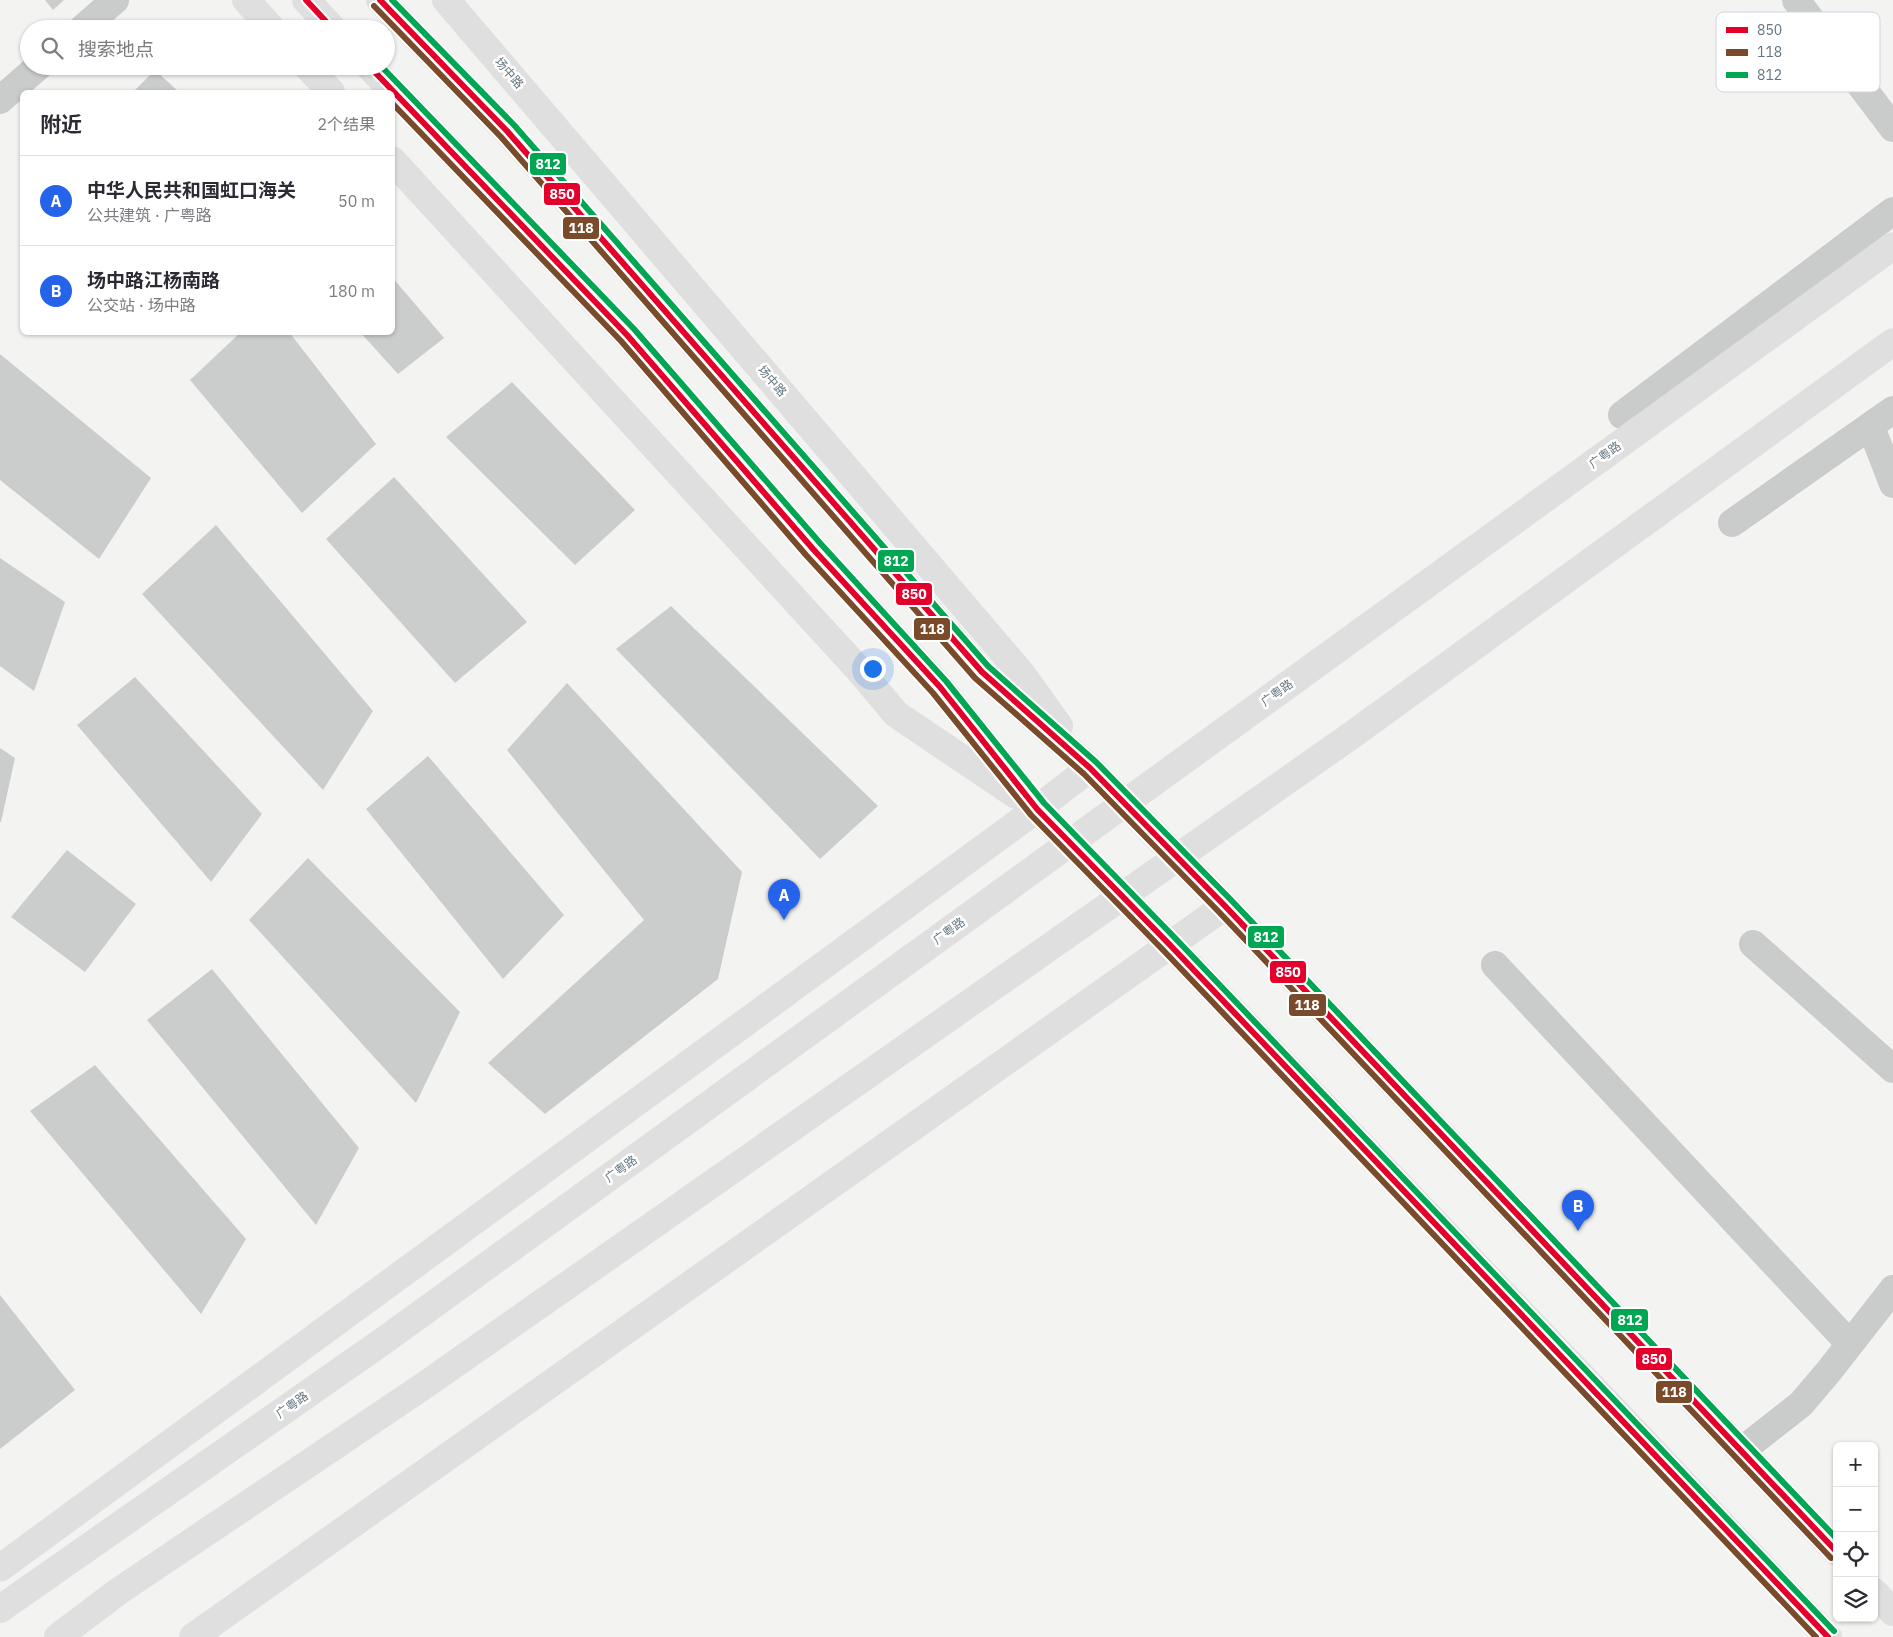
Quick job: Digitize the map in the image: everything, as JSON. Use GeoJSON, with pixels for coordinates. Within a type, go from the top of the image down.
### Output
{"type":"FeatureCollection","features":[{"type":"Feature","properties":{"kind":"main road"},"geometry":{"type":"LineString","coordinates":[[246,0],[264,20]]}},
{"type":"Feature","properties":{"kind":"main road"},"geometry":{"type":"LineString","coordinates":[[306,0],[325,20]]}},
{"type":"Feature","properties":{"kind":"main road","name":"场中路"},"geometry":{"type":"LineString","coordinates":[[380,0],[507,131],[982,672],[1090,768],[1225,906],[1833,1548]]}},
{"type":"Feature","properties":{"kind":"main road","name":"场中路"},"geometry":{"type":"LineString","coordinates":[[446,0],[1021,673],[1090,768]]}},
{"type":"Feature","properties":{"kind":"main road"},"geometry":{"type":"LineString","coordinates":[[315,75],[329,90]]}},
{"type":"Feature","properties":{"kind":"main road"},"geometry":{"type":"LineString","coordinates":[[377,75],[391,90]]}},
{"type":"Feature","properties":{"kind":"main road"},"geometry":{"type":"LineString","coordinates":[[395,94],[627,335],[813,549],[940,687],[1037,809],[1170,945],[1599,1393],[1828,1637]]}},
{"type":"Feature","properties":{"kind":"main road"},"geometry":{"type":"LineString","coordinates":[[395,163],[860,672],[896,714],[1037,809]]}},
{"type":"Feature","properties":{"kind":"main road","name":"广粤路"},"geometry":{"type":"LineString","coordinates":[[0,1609],[386,1339],[1893,246]]}},
{"type":"Feature","properties":{"kind":"main road"},"geometry":{"type":"LineString","coordinates":[[58,1637],[119,1592],[424,1386],[1352,734],[1893,342]]}},
{"type":"Feature","properties":{"kind":"main road"},"geometry":{"type":"LineString","coordinates":[[0,1568],[1037,809],[1090,768]]}},
{"type":"Feature","properties":{"kind":"main road"},"geometry":{"type":"LineString","coordinates":[[193,1637],[1225,906]]}},
{"type":"Feature","properties":{"kind":"main road"},"geometry":{"type":"LineString","coordinates":[[1878,1596],[1893,1612]]}},
{"type":"Feature","properties":{"kind":"street"},"geometry":{"type":"LineString","coordinates":[[92,20],[115,0]]}},
{"type":"Feature","properties":{"kind":"street"},"geometry":{"type":"LineString","coordinates":[[1796,0],[1805,12]]}},
{"type":"Feature","properties":{"kind":"street"},"geometry":{"type":"LineString","coordinates":[[0,100],[29,75]]}},
{"type":"Feature","properties":{"kind":"street"},"geometry":{"type":"LineString","coordinates":[[1866,92],[1893,128]]}},
{"type":"Feature","properties":{"kind":"street"},"geometry":{"type":"LineString","coordinates":[[1622,415],[1893,211]]}},
{"type":"Feature","properties":{"kind":"street"},"geometry":{"type":"LineString","coordinates":[[1732,523],[1893,410]]}},
{"type":"Feature","properties":{"kind":"street"},"geometry":{"type":"LineString","coordinates":[[1871,426],[1893,484]]}},
{"type":"Feature","properties":{"kind":"street"},"geometry":{"type":"LineString","coordinates":[[1753,944],[1893,1069]]}},
{"type":"Feature","properties":{"kind":"street"},"geometry":{"type":"LineString","coordinates":[[1495,965],[1849,1343]]}},
{"type":"Feature","properties":{"kind":"street"},"geometry":{"type":"LineString","coordinates":[[1741,1451],[1801,1404],[1893,1289]]}},
{"type":"Feature","properties":{"kind":"building"},"geometry":{"type":"Polygon","coordinates":[[[45,0],[64,0],[53,10],[45,0]]]}},
{"type":"Feature","properties":{"kind":"building"},"geometry":{"type":"Polygon","coordinates":[[[150,75],[160,75],[177,90],[135,90],[150,75]]]}},
{"type":"Feature","properties":{"kind":"building"},"geometry":{"type":"Polygon","coordinates":[[[395,281],[444,338],[398,374],[363,335],[395,335],[395,281]]]}},
{"type":"Feature","properties":{"kind":"building"},"geometry":{"type":"Polygon","coordinates":[[[238,335],[291,335],[376,444],[302,513],[190,380],[238,335]]]}},
{"type":"Feature","properties":{"kind":"building"},"geometry":{"type":"Polygon","coordinates":[[[0,354],[151,478],[99,559],[0,480],[0,354]]]}},
{"type":"Feature","properties":{"kind":"building"},"geometry":{"type":"Polygon","coordinates":[[[512,382],[635,510],[575,565],[446,437],[512,382]]]}},
{"type":"Feature","properties":{"kind":"building"},"geometry":{"type":"Polygon","coordinates":[[[394,477],[527,622],[455,683],[326,539],[394,477]]]}},
{"type":"Feature","properties":{"kind":"building"},"geometry":{"type":"Polygon","coordinates":[[[216,525],[373,711],[323,790],[142,594],[216,525]]]}},
{"type":"Feature","properties":{"kind":"building"},"geometry":{"type":"Polygon","coordinates":[[[0,558],[65,602],[34,691],[0,666],[0,558]]]}},
{"type":"Feature","properties":{"kind":"building"},"geometry":{"type":"Polygon","coordinates":[[[671,606],[878,806],[820,859],[616,649],[671,606]]]}},
{"type":"Feature","properties":{"kind":"building"},"geometry":{"type":"Polygon","coordinates":[[[135,677],[262,814],[211,882],[77,725],[135,677]]]}},
{"type":"Feature","properties":{"kind":"building"},"geometry":{"type":"Polygon","coordinates":[[[567,683],[742,872],[718,979],[545,1114],[488,1063],[644,920],[507,750],[567,683]]]}},
{"type":"Feature","properties":{"kind":"building"},"geometry":{"type":"Polygon","coordinates":[[[0,748],[15,758],[1,822],[0,822],[0,748]]]}},
{"type":"Feature","properties":{"kind":"building"},"geometry":{"type":"Polygon","coordinates":[[[428,756],[564,915],[503,979],[366,809],[428,756]]]}},
{"type":"Feature","properties":{"kind":"building"},"geometry":{"type":"Polygon","coordinates":[[[67,850],[136,904],[85,972],[11,917],[67,850]]]}},
{"type":"Feature","properties":{"kind":"building"},"geometry":{"type":"Polygon","coordinates":[[[308,858],[460,1012],[416,1103],[249,920],[308,858]]]}},
{"type":"Feature","properties":{"kind":"building"},"geometry":{"type":"Polygon","coordinates":[[[212,969],[359,1148],[316,1225],[147,1020],[212,969]]]}},
{"type":"Feature","properties":{"kind":"building"},"geometry":{"type":"Polygon","coordinates":[[[95,1065],[246,1239],[201,1314],[30,1111],[95,1065]]]}},
{"type":"Feature","properties":{"kind":"building"},"geometry":{"type":"Polygon","coordinates":[[[0,1295],[75,1390],[0,1449],[0,1295]]]}},
{"type":"Feature","properties":{"kind":"transit line","name":"850"},"geometry":{"type":"LineString","coordinates":[[306,0],[325,20]]}},
{"type":"Feature","properties":{"kind":"transit line","name":"850"},"geometry":{"type":"LineString","coordinates":[[380,0],[507,131],[982,672],[1090,768],[1225,906],[1833,1548]]}},
{"type":"Feature","properties":{"kind":"transit line","name":"812"},"geometry":{"type":"LineString","coordinates":[[392,0],[514,125],[988,666],[1096,762],[1231,900],[1833,1535]]}},
{"type":"Feature","properties":{"kind":"transit line","name":"118"},"geometry":{"type":"LineString","coordinates":[[374,6],[388,20]]}},
{"type":"Feature","properties":{"kind":"transit line","name":"118"},"geometry":{"type":"LineString","coordinates":[[395,28],[501,137],[975,678],[1084,774],[1219,912],[1831,1558]]}},
{"type":"Feature","properties":{"kind":"transit line","name":"850"},"geometry":{"type":"LineString","coordinates":[[378,75],[392,90]]}},
{"type":"Feature","properties":{"kind":"transit line","name":"812"},"geometry":{"type":"LineString","coordinates":[[390,75],[634,329],[820,543],[946,681],[1044,803],[1176,939],[1834,1631]]}},
{"type":"Feature","properties":{"kind":"transit line","name":"850"},"geometry":{"type":"LineString","coordinates":[[395,93],[627,335],[813,549],[940,687],[1037,809],[1170,945],[1828,1637]]}},
{"type":"Feature","properties":{"kind":"transit line","name":"118"},"geometry":{"type":"LineString","coordinates":[[395,106],[621,341],[806,555],[933,693],[1031,815],[1164,951],[1816,1637]]}},
{"type":"Feature","properties":{"kind":"place","name":"中华人民共和国虹口海关"},"geometry":{"type":"Point","coordinates":[784,920]}},
{"type":"Feature","properties":{"kind":"place","name":"场中路江杨南路"},"geometry":{"type":"Point","coordinates":[1578,1231]}}]}
